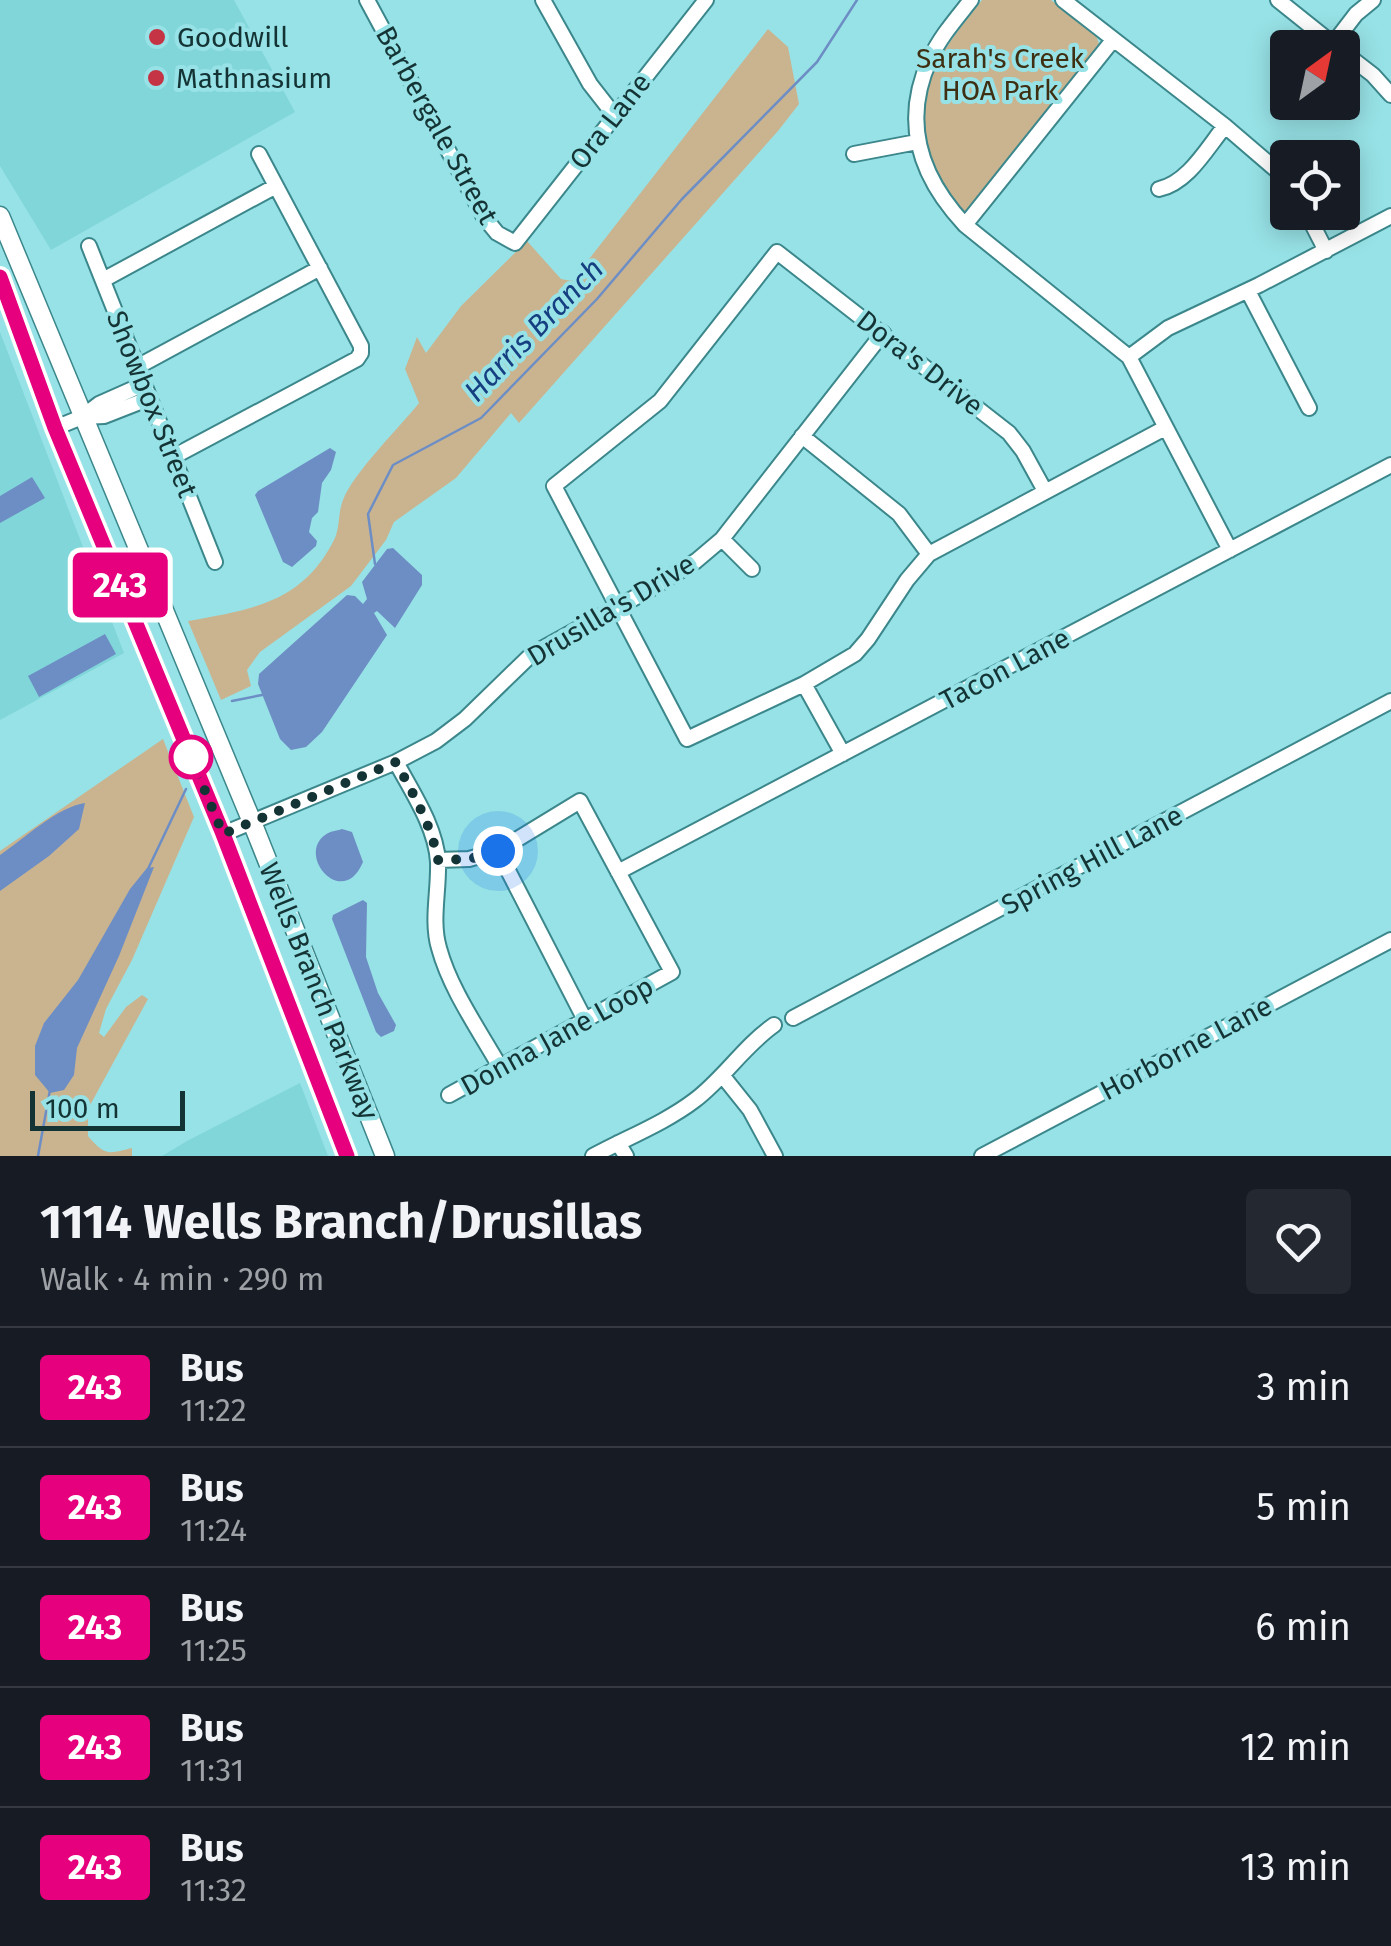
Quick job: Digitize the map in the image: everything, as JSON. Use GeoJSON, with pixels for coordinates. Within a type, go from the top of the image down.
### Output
{"type":"FeatureCollection","features":[{"type":"Feature","properties":{"kind":"main road","name":"Wells Branch Parkway"},"geometry":{"type":"LineString","coordinates":[[0,216],[252,822],[385,1156]]}},
{"type":"Feature","properties":{"kind":"main road","name":"Wells Branch Parkway"},"geometry":{"type":"LineString","coordinates":[[0,277],[55,428],[223,834],[347,1156]]}},
{"type":"Feature","properties":{"kind":"main road"},"geometry":{"type":"LineString","coordinates":[[334,1123],[368,1112]]}},
{"type":"Feature","properties":{"kind":"street","name":"Barbergale Street"},"geometry":{"type":"LineString","coordinates":[[367,0],[484,217],[497,233],[515,244]]}},
{"type":"Feature","properties":{"kind":"street"},"geometry":{"type":"LineString","coordinates":[[543,0],[590,84],[615,116]]}},
{"type":"Feature","properties":{"kind":"street","name":"Ora Lane"},"geometry":{"type":"LineString","coordinates":[[515,244],[706,0]]}},
{"type":"Feature","properties":{"kind":"street"},"geometry":{"type":"LineString","coordinates":[[970,0],[940,41],[924,76],[917,142],[923,162],[937,191],[965,225],[1129,357],[1230,550]]}},
{"type":"Feature","properties":{"kind":"street"},"geometry":{"type":"LineString","coordinates":[[1062,0],[1270,164]]}},
{"type":"Feature","properties":{"kind":"street"},"geometry":{"type":"LineString","coordinates":[[1278,0],[1316,30]]}},
{"type":"Feature","properties":{"kind":"street"},"geometry":{"type":"LineString","coordinates":[[1347,30],[1356,14],[1373,0]]}},
{"type":"Feature","properties":{"kind":"street"},"geometry":{"type":"LineString","coordinates":[[965,225],[1113,40]]}},
{"type":"Feature","properties":{"kind":"street"},"geometry":{"type":"LineString","coordinates":[[1360,65],[1391,95]]}},
{"type":"Feature","properties":{"kind":"street"},"geometry":{"type":"LineString","coordinates":[[1158,190],[1180,180],[1226,126]]}},
{"type":"Feature","properties":{"kind":"street"},"geometry":{"type":"LineString","coordinates":[[854,154],[917,142]]}},
{"type":"Feature","properties":{"kind":"street"},"geometry":{"type":"LineString","coordinates":[[174,458],[357,359],[360,353],[361,346],[260,154]]}},
{"type":"Feature","properties":{"kind":"street"},"geometry":{"type":"LineString","coordinates":[[103,280],[276,186]]}},
{"type":"Feature","properties":{"kind":"street"},"geometry":{"type":"LineString","coordinates":[[1129,357],[1168,328],[1391,216]]}},
{"type":"Feature","properties":{"kind":"street"},"geometry":{"type":"LineString","coordinates":[[1315,230],[1326,251]]}},
{"type":"Feature","properties":{"kind":"street","name":"Showbox Street"},"geometry":{"type":"LineString","coordinates":[[89,246],[216,562]]}},
{"type":"Feature","properties":{"kind":"street","name":"Dora's Drive"},"geometry":{"type":"LineString","coordinates":[[617,608],[554,486],[660,401],[777,252],[1009,434],[1045,492]]}},
{"type":"Feature","properties":{"kind":"street"},"geometry":{"type":"LineString","coordinates":[[137,367],[320,268]]}},
{"type":"Feature","properties":{"kind":"street"},"geometry":{"type":"LineString","coordinates":[[1248,291],[1309,408]]}},
{"type":"Feature","properties":{"kind":"street","name":"Drusilla's Drive"},"geometry":{"type":"LineString","coordinates":[[223,834],[436,742],[530,655],[696,560],[722,539],[883,334]]}},
{"type":"Feature","properties":{"kind":"street"},"geometry":{"type":"LineString","coordinates":[[55,428],[82,417],[99,404],[147,391]]}},
{"type":"Feature","properties":{"kind":"street"},"geometry":{"type":"LineString","coordinates":[[617,608],[688,739],[804,684],[854,654],[929,554],[1165,428]]}},
{"type":"Feature","properties":{"kind":"street"},"geometry":{"type":"LineString","coordinates":[[802,436],[900,514],[929,554]]}},
{"type":"Feature","properties":{"kind":"street","name":"Tacon Lane"},"geometry":{"type":"LineString","coordinates":[[618,872],[1391,465]]}},
{"type":"Feature","properties":{"kind":"street"},"geometry":{"type":"LineString","coordinates":[[722,539],[752,570]]}},
{"type":"Feature","properties":{"kind":"street"},"geometry":{"type":"LineString","coordinates":[[804,684],[843,754]]}},
{"type":"Feature","properties":{"kind":"street","name":"Spring Hill Lane"},"geometry":{"type":"LineString","coordinates":[[793,1018],[1391,701]]}},
{"type":"Feature","properties":{"kind":"street"},"geometry":{"type":"LineString","coordinates":[[396,762],[424,815],[438,860],[438,945],[447,971],[500,1067]]}},
{"type":"Feature","properties":{"kind":"street","name":"Donna Jane Loop"},"geometry":{"type":"LineString","coordinates":[[438,860],[470,859],[498,851],[580,801],[672,972],[449,1095]]}},
{"type":"Feature","properties":{"kind":"street"},"geometry":{"type":"LineString","coordinates":[[498,851],[585,1020]]}},
{"type":"Feature","properties":{"kind":"street","name":"Horborne Lane"},"geometry":{"type":"LineString","coordinates":[[982,1156],[1391,940]]}},
{"type":"Feature","properties":{"kind":"street"},"geometry":{"type":"LineString","coordinates":[[593,1156],[622,1149],[698,1098],[774,1026]]}},
{"type":"Feature","properties":{"kind":"street"},"geometry":{"type":"LineString","coordinates":[[722,1075],[750,1110],[775,1156]]}},
{"type":"Feature","properties":{"kind":"shaded area"},"geometry":{"type":"Polygon","coordinates":[[[0,0],[234,0],[295,112],[51,250],[0,166],[0,0]]]}},
{"type":"Feature","properties":{"kind":"shaded area"},"geometry":{"type":"Polygon","coordinates":[[[0,332],[124,653],[0,720],[0,332]]]}},
{"type":"Feature","properties":{"kind":"shaded area"},"geometry":{"type":"Polygon","coordinates":[[[330,448],[336,452],[322,483],[318,512],[312,518],[309,532],[317,541],[316,546],[292,567],[283,562],[255,495],[330,448]]]}},
{"type":"Feature","properties":{"kind":"shaded area"},"geometry":{"type":"Polygon","coordinates":[[[32,477],[45,498],[0,523],[0,496],[32,477]]]}},
{"type":"Feature","properties":{"kind":"shaded area"},"geometry":{"type":"Polygon","coordinates":[[[393,548],[422,575],[422,585],[395,628],[377,611],[374,613],[387,635],[322,732],[306,747],[291,750],[280,739],[258,684],[259,674],[347,595],[355,596],[363,604],[367,599],[362,582],[387,549],[393,548]]]}},
{"type":"Feature","properties":{"kind":"shaded area"},"geometry":{"type":"Polygon","coordinates":[[[105,634],[116,654],[39,697],[28,676],[105,634]]]}},
{"type":"Feature","properties":{"kind":"shaded area"},"geometry":{"type":"Polygon","coordinates":[[[85,803],[79,829],[0,891],[0,855],[52,817],[85,803]]]}},
{"type":"Feature","properties":{"kind":"shaded area"},"geometry":{"type":"Polygon","coordinates":[[[342,829],[352,832],[363,862],[345,881],[326,874],[316,855],[317,844],[325,835],[342,829]]]}},
{"type":"Feature","properties":{"kind":"shaded area"},"geometry":{"type":"Polygon","coordinates":[[[154,867],[77,1048],[74,1075],[64,1090],[50,1093],[35,1075],[35,1046],[44,1023],[78,980],[130,889],[147,868],[154,867]]]}},
{"type":"Feature","properties":{"kind":"shaded area"},"geometry":{"type":"Polygon","coordinates":[[[363,900],[367,903],[366,957],[378,993],[396,1025],[394,1031],[381,1037],[332,919],[363,900]]]}},
{"type":"Feature","properties":{"kind":"shaded area"},"geometry":{"type":"Polygon","coordinates":[[[300,1083],[328,1156],[162,1156],[187,1141],[300,1083]]]}},
{"type":"Feature","properties":{"kind":"green space","name":"Sarah's Creek HOA Park"},"geometry":{"type":"Polygon","coordinates":[[[982,0],[1051,0],[1096,35],[1099,44],[964,212],[942,187],[926,142],[923,118],[925,97],[940,58],[982,0]]]}},
{"type":"Feature","properties":{"kind":"green space"},"geometry":{"type":"Polygon","coordinates":[[[768,29],[788,47],[799,104],[778,131],[519,423],[511,413],[456,478],[394,522],[386,540],[351,586],[260,652],[247,670],[251,686],[221,700],[188,621],[255,607],[274,599],[308,577],[322,560],[335,538],[341,505],[349,489],[419,403],[405,369],[417,337],[426,353],[461,306],[527,241],[561,279],[572,281],[768,29]]]}},
{"type":"Feature","properties":{"kind":"green space"},"geometry":{"type":"Polygon","coordinates":[[[163,739],[194,817],[132,960],[106,1009],[99,1033],[104,1037],[126,1007],[142,995],[148,999],[88,1109],[88,1136],[94,1143],[107,1152],[132,1148],[132,1156],[0,1156],[0,851],[163,739]]]}},
{"type":"Feature","properties":{"kind":"waterway","name":"Harris Branch"},"geometry":{"type":"LineString","coordinates":[[375,564],[368,514],[393,465],[481,418],[597,299],[682,199],[817,62],[857,0]]}},
{"type":"Feature","properties":{"kind":"waterway","name":"Harris Branch"},"geometry":{"type":"LineString","coordinates":[[232,701],[262,695]]}},
{"type":"Feature","properties":{"kind":"waterway","name":"Harris Branch"},"geometry":{"type":"LineString","coordinates":[[148,869],[186,789]]}},
{"type":"Feature","properties":{"kind":"waterway","name":"Harris Branch"},"geometry":{"type":"LineString","coordinates":[[38,1156],[50,1090]]}},
{"type":"Feature","properties":{"kind":"bus line","name":"243"},"geometry":{"type":"LineString","coordinates":[[0,277],[55,428],[223,834],[347,1156]]}},
{"type":"Feature","properties":{"kind":"place","name":"Goodwill"},"geometry":{"type":"Point","coordinates":[157,37]}},
{"type":"Feature","properties":{"kind":"place","name":"Mathnasium"},"geometry":{"type":"Point","coordinates":[156,78]}},
{"type":"Feature","properties":{"kind":"route"},"geometry":{"type":"LineString","coordinates":[[191,757],[223,834],[396,762],[424,815],[438,860],[470,859],[498,851]]}}]}
